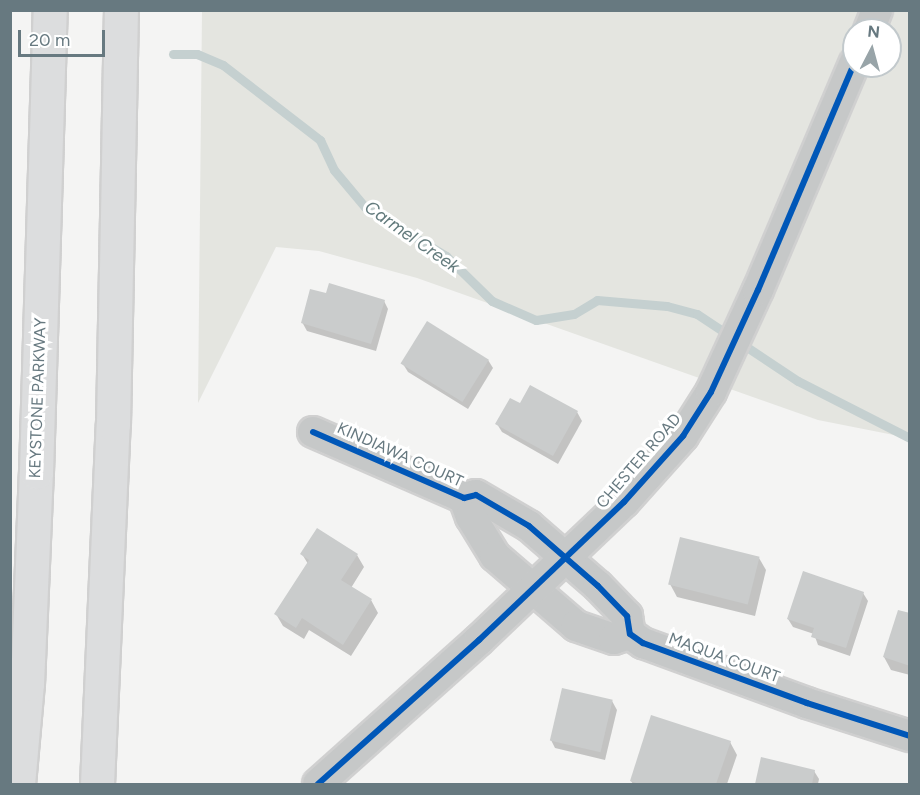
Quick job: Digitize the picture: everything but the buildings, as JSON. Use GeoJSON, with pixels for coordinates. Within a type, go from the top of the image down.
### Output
{"type":"FeatureCollection","features":[{"type":"Feature","properties":{"kind":"highway","name":"KEYSTONE PARKWAY"},"geometry":{"type":"LineString","coordinates":[[18,784],[27,684],[36,472],[50,10]]}},
{"type":"Feature","properties":{"kind":"highway"},"geometry":{"type":"LineString","coordinates":[[97,784],[113,424],[121,10]]}},
{"type":"Feature","properties":{"kind":"street","name":"CHESTER ROAD"},"geometry":{"type":"LineString","coordinates":[[318,784],[532,590],[624,502],[683,436],[717,378],[758,290],[848,78]]}},
{"type":"Feature","properties":{"kind":"street","name":"KINDIAWA COURT"},"geometry":{"type":"LineString","coordinates":[[313,432],[464,498],[476,495],[520,521],[564,558]]}},
{"type":"Feature","properties":{"kind":"street","name":"KINDIAWA COURT"},"geometry":{"type":"LineString","coordinates":[[464,498],[471,517],[495,556],[532,590]]}},
{"type":"Feature","properties":{"kind":"street"},"geometry":{"type":"LineString","coordinates":[[564,558],[627,616],[630,634]]}},
{"type":"Feature","properties":{"kind":"street","name":"MAQUA COURT"},"geometry":{"type":"LineString","coordinates":[[532,590],[576,626],[614,639],[630,634],[644,643],[807,703],[909,736]]}},
{"type":"Feature","properties":{"kind":"shaded area"},"geometry":{"type":"Polygon","coordinates":[[[202,11],[909,11],[909,438],[818,420],[417,278],[319,251],[276,247],[198,403],[202,11]]]}},
{"type":"Feature","properties":{"kind":"waterway","name":"Carmel Creek"},"geometry":{"type":"LineString","coordinates":[[173,54],[197,54],[223,65],[320,140],[334,170],[365,207],[446,256],[492,301],[536,320],[574,314],[597,300],[667,306],[697,314],[798,381],[910,438]]}},
{"type":"Feature","properties":{"kind":"cycle path"},"geometry":{"type":"LineString","coordinates":[[318,784],[479,640],[624,502],[683,436],[711,392],[758,290],[848,78]]}},
{"type":"Feature","properties":{"kind":"cycle path"},"geometry":{"type":"LineString","coordinates":[[313,432],[464,498],[476,495],[529,526],[598,586],[627,616],[630,634],[643,643],[807,703],[910,736]]}}]}
